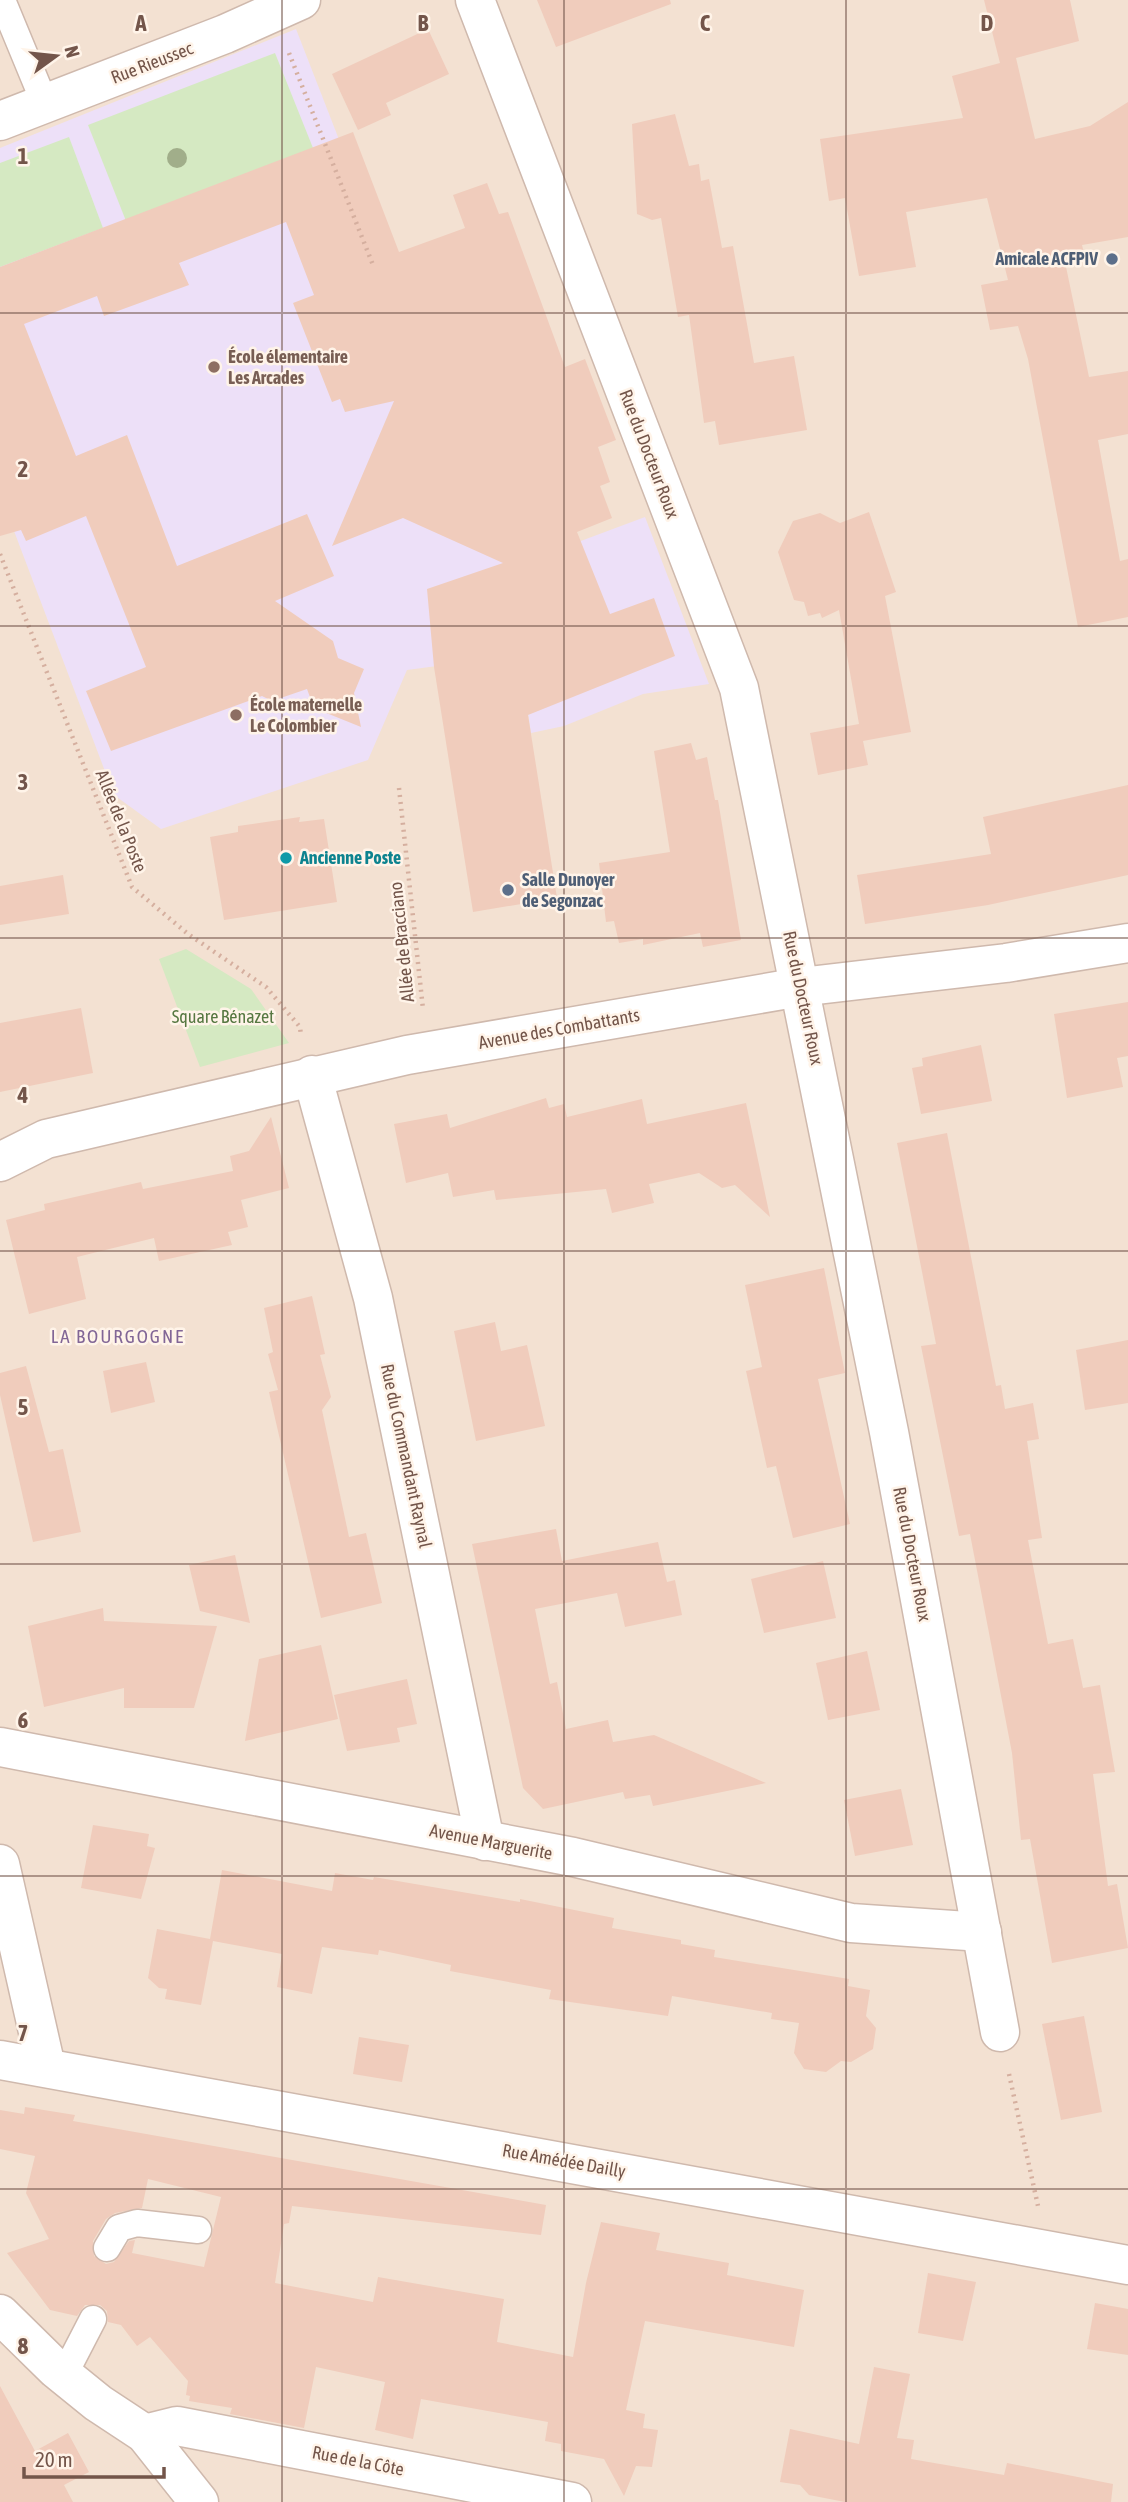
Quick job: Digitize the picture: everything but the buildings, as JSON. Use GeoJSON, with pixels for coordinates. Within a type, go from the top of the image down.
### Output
{"type":"FeatureCollection","features":[{"type":"Feature","properties":{"kind":"street","name":"Rue du Docteur Roux"},"geometry":{"type":"LineString","coordinates":[[475,0],[739,688],[891,1445],[1000,2032]]}},
{"type":"Feature","properties":{"kind":"street","name":"Rue Rieussec"},"geometry":{"type":"LineString","coordinates":[[0,121],[287,7]]}},
{"type":"Feature","properties":{"kind":"street","name":"Avenue des Combattants"},"geometry":{"type":"LineString","coordinates":[[0,1162],[46,1139],[309,1076],[428,1052],[800,987],[1006,963],[1128,943]]}},
{"type":"Feature","properties":{"kind":"street","name":"Rue du Commandant Raynal"},"geometry":{"type":"LineString","coordinates":[[309,1076],[373,1298],[485,1841]]}},
{"type":"Feature","properties":{"kind":"street","name":"Avenue Marguerite"},"geometry":{"type":"LineString","coordinates":[[0,1747],[573,1857],[851,1923],[982,1932]]}},
{"type":"Feature","properties":{"kind":"street"},"geometry":{"type":"LineString","coordinates":[[0,1864],[46,2067]]}},
{"type":"Feature","properties":{"kind":"street","name":"Rue Amédée Dailly"},"geometry":{"type":"LineString","coordinates":[[0,2060],[1128,2265]]}},
{"type":"Feature","properties":{"kind":"street"},"geometry":{"type":"LineString","coordinates":[[0,2314],[9,2326],[64,2375],[98,2403],[145,2434],[199,2502]]}},
{"type":"Feature","properties":{"kind":"street","name":"Rue de la Côte"},"geometry":{"type":"LineString","coordinates":[[145,2434],[177,2426],[572,2502]]}},
{"type":"Feature","properties":{"kind":"lane"},"geometry":{"type":"LineString","coordinates":[[2,0],[45,104]]}},
{"type":"Feature","properties":{"kind":"lane"},"geometry":{"type":"LineString","coordinates":[[107,2248],[119,2228],[137,2223],[198,2230]]}},
{"type":"Feature","properties":{"kind":"lane"},"geometry":{"type":"LineString","coordinates":[[64,2375],[93,2319]]}},
{"type":"Feature","properties":{"kind":"path"},"geometry":{"type":"LineString","coordinates":[[287,7],[373,265]]}},
{"type":"Feature","properties":{"kind":"path","name":"Allée de la Poste"},"geometry":{"type":"LineString","coordinates":[[0,554],[132,887],[188,934],[266,987],[300,1027],[309,1076]]}},
{"type":"Feature","properties":{"kind":"path","name":"Allée de Bracciano"},"geometry":{"type":"LineString","coordinates":[[399,788],[428,1052]]}},
{"type":"Feature","properties":{"kind":"path"},"geometry":{"type":"LineString","coordinates":[[1000,2032],[1047,2249]]}},
{"type":"Feature","properties":{"kind":"shaded area"},"geometry":{"type":"Polygon","coordinates":[[[0,0],[1128,0],[1128,2502],[0,2502],[0,0]]]}},
{"type":"Feature","properties":{"kind":"shaded area","name":"École élementaire Les Arcades"},"geometry":{"type":"Polygon","coordinates":[[[296,29],[506,569],[645,517],[709,684],[643,694],[564,726],[531,733],[519,655],[407,670],[368,760],[161,829],[114,795],[0,494],[0,148],[296,29]]]}},
{"type":"Feature","properties":{"kind":"green space"},"geometry":{"type":"Polygon","coordinates":[[[275,53],[313,148],[126,221],[88,125],[275,53]]]}},
{"type":"Feature","properties":{"kind":"green space"},"geometry":{"type":"Polygon","coordinates":[[[69,137],[103,228],[0,267],[0,163],[69,137]]]}},
{"type":"Feature","properties":{"kind":"green space","name":"Square Bénazet"},"geometry":{"type":"Polygon","coordinates":[[[186,949],[251,989],[289,1043],[200,1067],[159,959],[186,949]]]}},
{"type":"Feature","properties":{"kind":"place","name":"Amicale ACFPIV"},"geometry":{"type":"Point","coordinates":[1112,259]}},
{"type":"Feature","properties":{"kind":"place","name":"École élementaire Les Arcades"},"geometry":{"type":"Point","coordinates":[214,367]}},
{"type":"Feature","properties":{"kind":"place","name":"École maternelle Le Colombier"},"geometry":{"type":"Point","coordinates":[236,715]}},
{"type":"Feature","properties":{"kind":"place","name":"Ancienne Poste"},"geometry":{"type":"Point","coordinates":[286,858]}},
{"type":"Feature","properties":{"kind":"place","name":"Salle Dunoyer de Segonzac"},"geometry":{"type":"Point","coordinates":[508,890]}},
{"type":"Feature","properties":{"kind":"district","name":"LA BOURGOGNE"},"geometry":{"type":"Point","coordinates":[118,1336]}}]}
